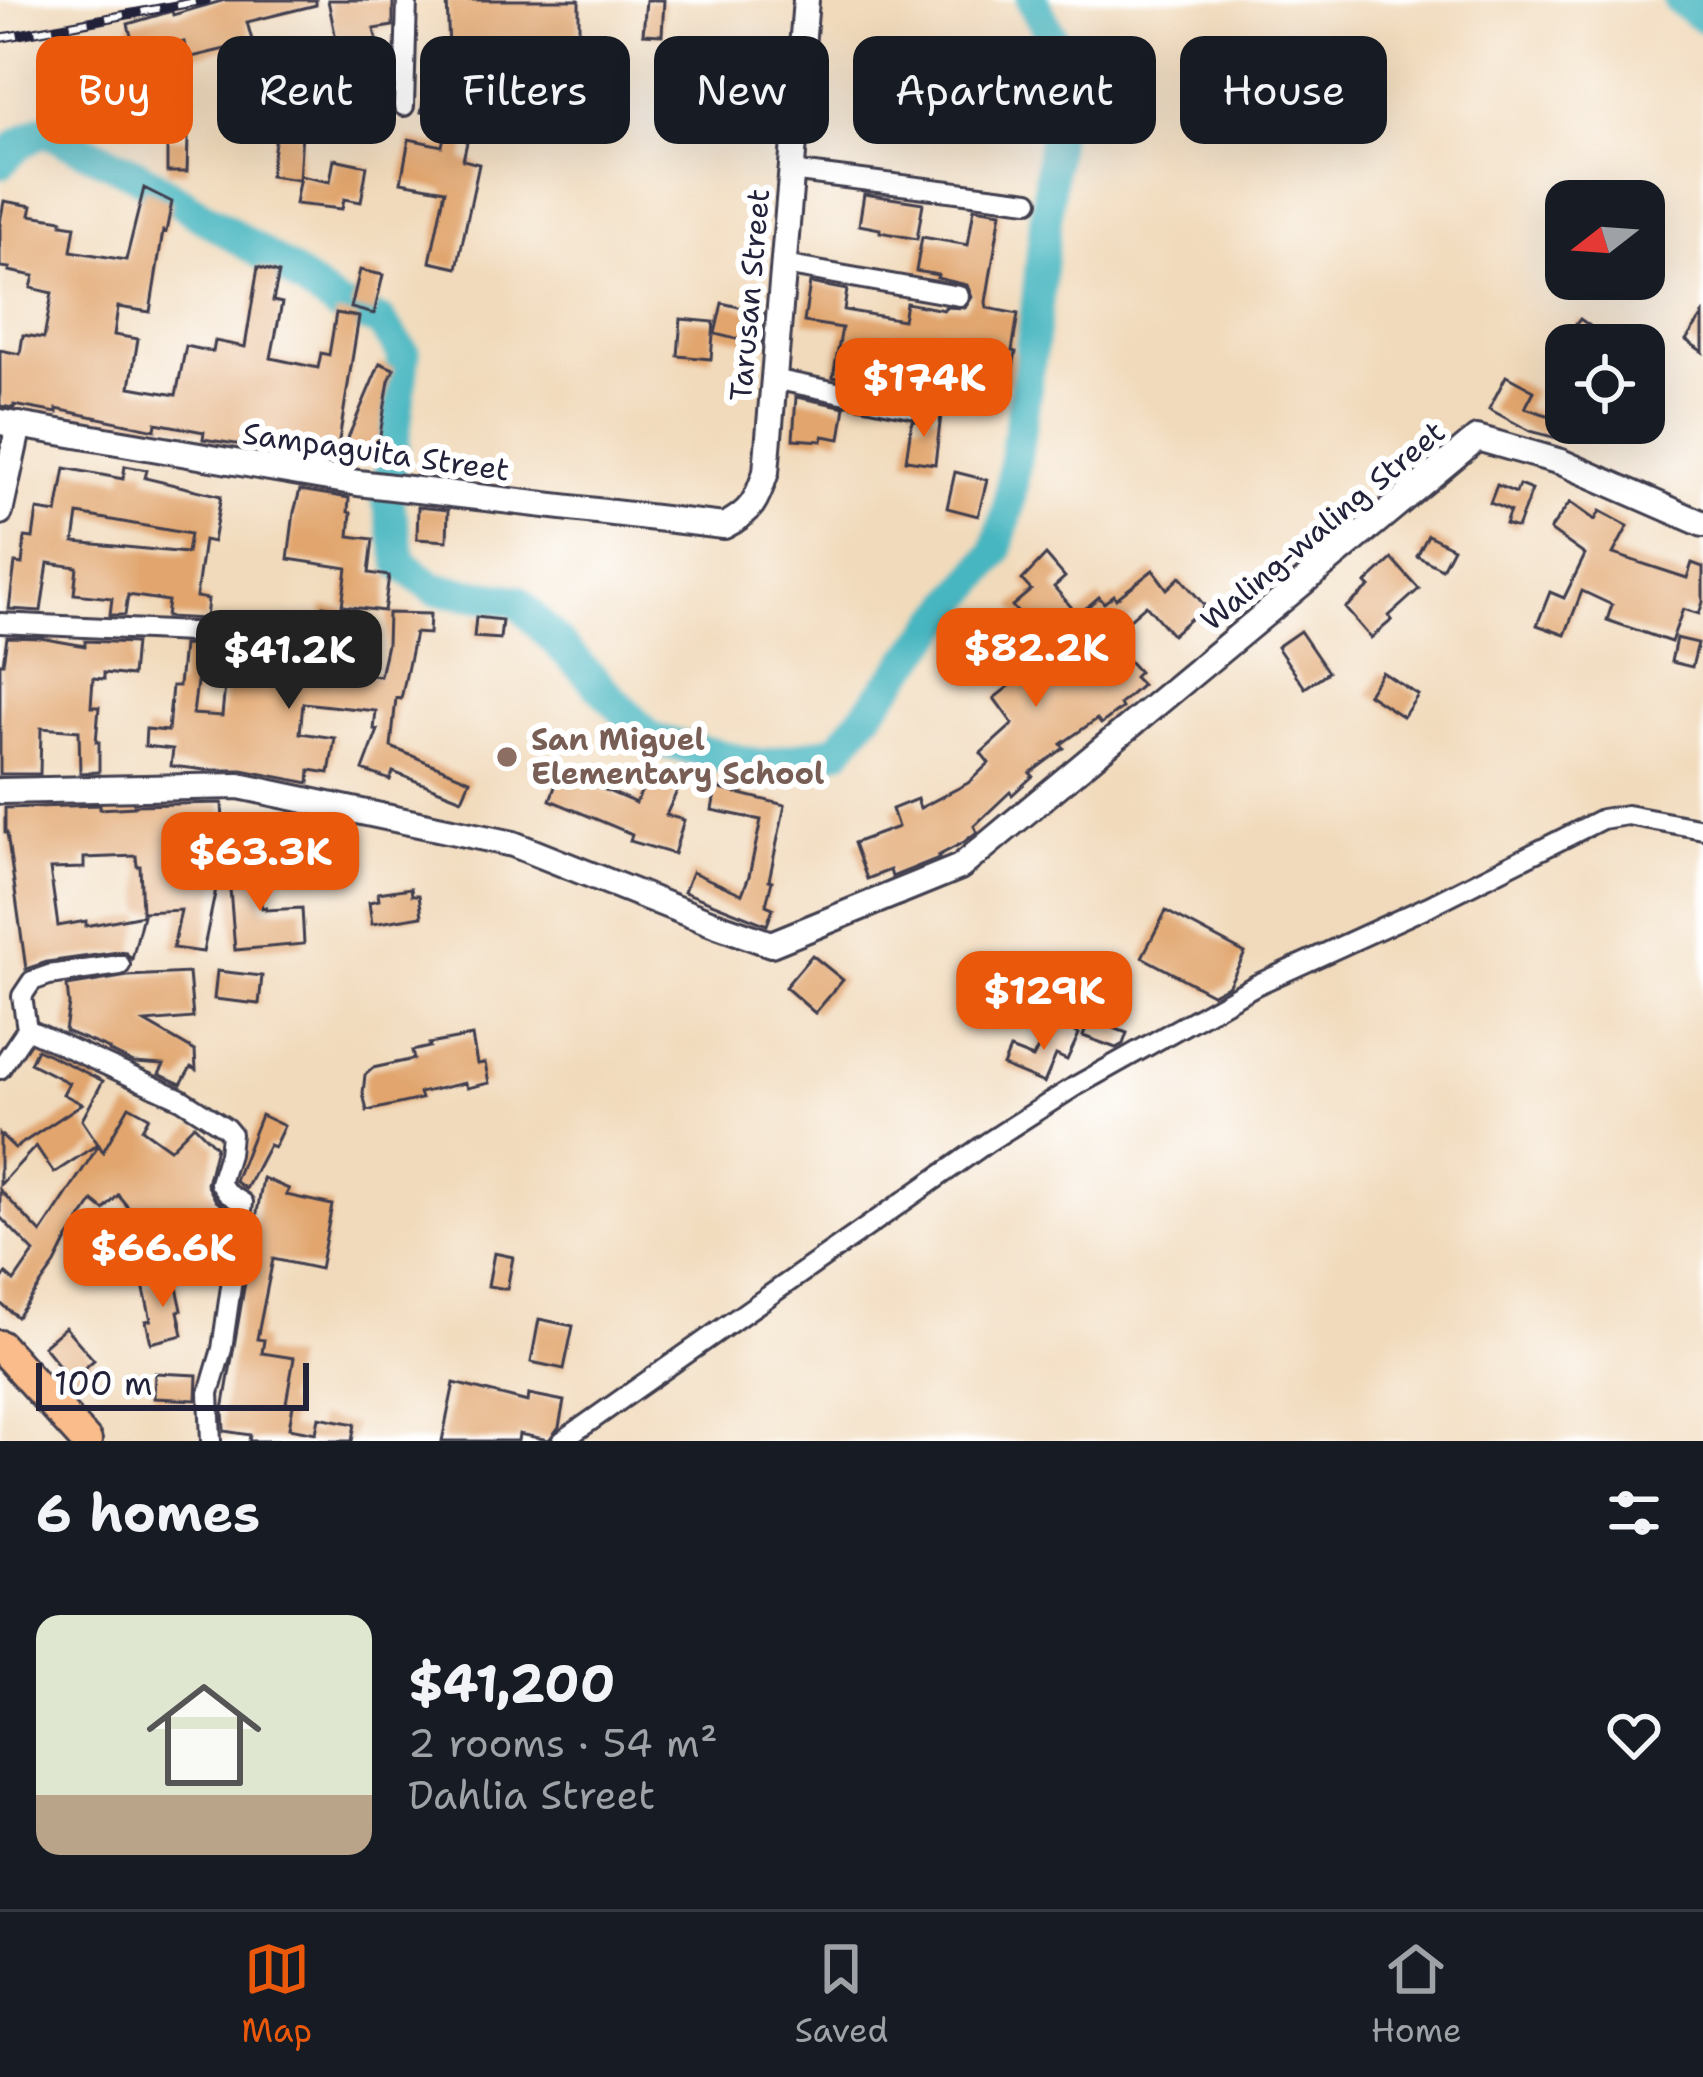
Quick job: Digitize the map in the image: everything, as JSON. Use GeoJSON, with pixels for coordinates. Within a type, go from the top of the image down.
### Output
{"type":"FeatureCollection","features":[{"type":"Feature","properties":{"kind":"main road"},"geometry":{"type":"LineString","coordinates":[[0,1346],[86,1441]]}},
{"type":"Feature","properties":{"kind":"street"},"geometry":{"type":"LineString","coordinates":[[404,106],[407,0]]}},
{"type":"Feature","properties":{"kind":"street","name":"Tarusan Street"},"geometry":{"type":"LineString","coordinates":[[742,517],[757,498],[766,472],[806,0]]}},
{"type":"Feature","properties":{"kind":"street"},"geometry":{"type":"LineString","coordinates":[[790,171],[1029,201]]}},
{"type":"Feature","properties":{"kind":"street"},"geometry":{"type":"LineString","coordinates":[[784,265],[959,296]]}},
{"type":"Feature","properties":{"kind":"street"},"geometry":{"type":"LineString","coordinates":[[773,379],[920,409]]}},
{"type":"Feature","properties":{"kind":"street"},"geometry":{"type":"LineString","coordinates":[[0,512],[9,423]]}},
{"type":"Feature","properties":{"kind":"street","name":"Sampaguita Street"},"geometry":{"type":"LineString","coordinates":[[9,423],[387,487],[724,526],[742,517]]}},
{"type":"Feature","properties":{"kind":"street","name":"Waling-waling Street"},"geometry":{"type":"LineString","coordinates":[[0,791],[239,786],[513,844],[770,944],[959,867],[1477,438],[1561,462],[1703,524]]}},
{"type":"Feature","properties":{"kind":"street"},"geometry":{"type":"LineString","coordinates":[[0,623],[360,640]]}},
{"type":"Feature","properties":{"kind":"street"},"geometry":{"type":"LineString","coordinates":[[562,1441],[988,1142],[1074,1087],[1256,985],[1429,907],[1602,820],[1628,814],[1703,829]]}},
{"type":"Feature","properties":{"kind":"street"},"geometry":{"type":"LineString","coordinates":[[0,1069],[27,1029],[22,996],[32,981],[120,964]]}},
{"type":"Feature","properties":{"kind":"street"},"geometry":{"type":"LineString","coordinates":[[27,1029],[181,1099],[231,1134],[220,1184],[243,1203],[222,1348],[209,1393],[211,1441]]}},
{"type":"Feature","properties":{"kind":"building"},"geometry":{"type":"Polygon","coordinates":[[[225,0],[316,0],[316,5],[247,22],[251,36],[217,36],[217,51],[193,57],[193,36],[131,36],[128,24],[172,11],[173,15],[225,0]]]}},
{"type":"Feature","properties":{"kind":"building"},"geometry":{"type":"Polygon","coordinates":[[[328,0],[393,0],[393,26],[374,29],[376,36],[335,36],[328,0]]]}},
{"type":"Feature","properties":{"kind":"building"},"geometry":{"type":"Polygon","coordinates":[[[447,0],[579,0],[579,36],[448,36],[447,0]]]}},
{"type":"Feature","properties":{"kind":"building"},"geometry":{"type":"Polygon","coordinates":[[[646,0],[664,0],[662,35],[643,34],[646,0]]]}},
{"type":"Feature","properties":{"kind":"building"},"geometry":{"type":"Polygon","coordinates":[[[409,139],[442,146],[467,144],[463,160],[479,164],[457,268],[430,262],[445,190],[401,182],[409,139]]]}},
{"type":"Feature","properties":{"kind":"building"},"geometry":{"type":"Polygon","coordinates":[[[167,144],[188,144],[187,172],[167,172],[167,144]]]}},
{"type":"Feature","properties":{"kind":"building"},"geometry":{"type":"Polygon","coordinates":[[[275,144],[301,144],[299,180],[270,176],[275,144]]]}},
{"type":"Feature","properties":{"kind":"building"},"geometry":{"type":"Polygon","coordinates":[[[334,159],[367,166],[361,202],[344,199],[342,209],[295,204],[300,176],[330,182],[334,159]]]}},
{"type":"Feature","properties":{"kind":"building"},"geometry":{"type":"Polygon","coordinates":[[[144,188],[172,202],[150,312],[118,307],[114,335],[138,339],[130,387],[176,395],[186,346],[213,352],[215,341],[245,347],[258,267],[279,273],[273,301],[282,303],[271,358],[318,368],[321,353],[329,355],[336,313],[359,317],[336,459],[203,439],[204,432],[156,423],[155,430],[57,409],[57,413],[0,406],[0,350],[20,354],[23,335],[44,338],[52,293],[31,288],[34,276],[0,267],[4,201],[32,206],[30,215],[75,226],[71,251],[126,260],[144,188]]]}},
{"type":"Feature","properties":{"kind":"building"},"geometry":{"type":"Polygon","coordinates":[[[864,194],[923,203],[917,239],[859,225],[864,194]]]}},
{"type":"Feature","properties":{"kind":"building"},"geometry":{"type":"Polygon","coordinates":[[[974,208],[1001,212],[986,302],[987,308],[1018,314],[1010,383],[993,380],[995,368],[954,359],[951,376],[926,371],[921,395],[833,377],[842,328],[804,322],[810,283],[847,290],[844,310],[903,320],[906,303],[944,310],[965,308],[972,297],[967,285],[916,271],[922,237],[968,245],[974,208]]]}},
{"type":"Feature","properties":{"kind":"building"},"geometry":{"type":"Polygon","coordinates":[[[360,270],[383,275],[374,314],[351,308],[360,270]]]}},
{"type":"Feature","properties":{"kind":"building"},"geometry":{"type":"Polygon","coordinates":[[[722,303],[763,313],[760,345],[715,334],[722,303]]]}},
{"type":"Feature","properties":{"kind":"building"},"geometry":{"type":"Polygon","coordinates":[[[1703,315],[1703,352],[1686,340],[1703,315]]]}},
{"type":"Feature","properties":{"kind":"building"},"geometry":{"type":"Polygon","coordinates":[[[681,319],[714,322],[711,359],[678,356],[681,319]]]}},
{"type":"Feature","properties":{"kind":"building"},"geometry":{"type":"Polygon","coordinates":[[[380,363],[394,369],[377,453],[344,447],[380,363]]]}},
{"type":"Feature","properties":{"kind":"building"},"geometry":{"type":"Polygon","coordinates":[[[1506,376],[1534,391],[1525,408],[1545,414],[1545,435],[1530,431],[1489,409],[1506,376]]]}},
{"type":"Feature","properties":{"kind":"building"},"geometry":{"type":"Polygon","coordinates":[[[796,397],[845,407],[840,439],[793,439],[796,397]]]}},
{"type":"Feature","properties":{"kind":"building"},"geometry":{"type":"Polygon","coordinates":[[[932,414],[941,415],[935,464],[906,460],[912,421],[925,421],[932,414]]]}},
{"type":"Feature","properties":{"kind":"building"},"geometry":{"type":"Polygon","coordinates":[[[125,466],[147,470],[145,478],[221,496],[213,542],[204,540],[196,597],[208,599],[206,619],[166,617],[168,601],[128,595],[125,615],[110,615],[112,598],[74,594],[77,567],[48,563],[41,611],[9,609],[15,563],[22,564],[25,537],[33,538],[37,510],[57,513],[65,468],[123,479],[125,466]],[[78,514],[74,542],[187,553],[190,534],[78,514]]]}},
{"type":"Feature","properties":{"kind":"building"},"geometry":{"type":"Polygon","coordinates":[[[955,472],[987,480],[978,516],[947,508],[955,472]]]}},
{"type":"Feature","properties":{"kind":"building"},"geometry":{"type":"Polygon","coordinates":[[[1497,485],[1516,493],[1519,485],[1532,490],[1517,528],[1505,524],[1510,511],[1490,503],[1497,485]]]}},
{"type":"Feature","properties":{"kind":"building"},"geometry":{"type":"Polygon","coordinates":[[[300,490],[349,498],[349,536],[373,539],[369,573],[389,576],[384,611],[342,606],[347,568],[288,559],[300,490]]]}},
{"type":"Feature","properties":{"kind":"building"},"geometry":{"type":"Polygon","coordinates":[[[1570,502],[1595,520],[1600,511],[1628,526],[1613,554],[1687,578],[1692,563],[1703,567],[1699,614],[1683,609],[1671,642],[1607,620],[1612,605],[1582,591],[1565,635],[1537,625],[1550,592],[1564,598],[1585,555],[1550,530],[1570,502]]]}},
{"type":"Feature","properties":{"kind":"building"},"geometry":{"type":"Polygon","coordinates":[[[418,507],[448,510],[447,541],[417,539],[418,507]]]}},
{"type":"Feature","properties":{"kind":"building"},"geometry":{"type":"Polygon","coordinates":[[[1428,535],[1453,548],[1442,569],[1417,556],[1428,535]]]}},
{"type":"Feature","properties":{"kind":"building"},"geometry":{"type":"Polygon","coordinates":[[[1046,555],[1065,577],[1054,587],[1078,615],[1099,597],[1104,603],[1114,595],[1116,599],[1153,570],[1167,589],[1180,577],[1205,606],[1172,635],[1146,605],[1108,638],[1139,672],[1134,677],[1142,685],[1120,704],[1122,708],[1061,744],[1064,748],[1030,773],[1033,776],[974,826],[977,832],[964,842],[892,877],[890,870],[867,879],[854,843],[898,827],[892,809],[917,799],[920,808],[968,783],[989,763],[981,753],[1013,724],[994,698],[1052,653],[1012,606],[1031,590],[1022,580],[1046,555]]]}},
{"type":"Feature","properties":{"kind":"building"},"geometry":{"type":"Polygon","coordinates":[[[1392,559],[1419,589],[1371,638],[1345,608],[1392,559]]]}},
{"type":"Feature","properties":{"kind":"building"},"geometry":{"type":"Polygon","coordinates":[[[323,606],[344,609],[343,626],[321,625],[323,606]]]}},
{"type":"Feature","properties":{"kind":"building"},"geometry":{"type":"Polygon","coordinates":[[[388,613],[430,614],[429,634],[415,633],[401,699],[396,698],[391,747],[470,780],[462,799],[393,772],[390,780],[363,770],[378,730],[374,730],[376,711],[303,703],[300,733],[335,738],[329,773],[310,770],[309,783],[242,770],[171,766],[173,749],[145,746],[146,729],[168,731],[172,686],[179,686],[183,645],[303,660],[304,652],[327,654],[326,670],[380,676],[388,613]],[[197,682],[193,714],[222,716],[225,685],[197,682]]]}},
{"type":"Feature","properties":{"kind":"building"},"geometry":{"type":"Polygon","coordinates":[[[476,617],[502,620],[500,639],[474,637],[476,617]]]}},
{"type":"Feature","properties":{"kind":"building"},"geometry":{"type":"Polygon","coordinates":[[[1300,631],[1328,672],[1305,688],[1277,647],[1300,631]]]}},
{"type":"Feature","properties":{"kind":"building"},"geometry":{"type":"Polygon","coordinates":[[[7,637],[85,646],[85,641],[135,643],[132,676],[104,673],[104,679],[93,678],[91,707],[99,707],[99,772],[80,773],[79,731],[41,728],[40,774],[0,774],[0,663],[7,637]]]}},
{"type":"Feature","properties":{"kind":"building"},"geometry":{"type":"Polygon","coordinates":[[[1676,638],[1698,643],[1692,667],[1671,662],[1676,638]]]}},
{"type":"Feature","properties":{"kind":"building"},"geometry":{"type":"Polygon","coordinates":[[[1382,672],[1418,695],[1403,717],[1368,694],[1382,672]]]}},
{"type":"Feature","properties":{"kind":"building"},"geometry":{"type":"Polygon","coordinates":[[[561,771],[636,803],[648,777],[677,791],[666,815],[684,820],[674,854],[630,841],[632,834],[550,800],[561,771]]]}},
{"type":"Feature","properties":{"kind":"building"},"geometry":{"type":"Polygon","coordinates":[[[716,788],[785,805],[769,880],[766,905],[773,908],[767,925],[684,892],[692,872],[742,894],[749,876],[761,820],[712,810],[716,788]]]}},
{"type":"Feature","properties":{"kind":"building"},"geometry":{"type":"Polygon","coordinates":[[[222,803],[226,840],[203,952],[173,948],[181,910],[142,912],[136,856],[84,858],[84,868],[50,869],[58,926],[143,915],[132,959],[118,952],[26,969],[5,808],[222,803]]]}},
{"type":"Feature","properties":{"kind":"building"},"geometry":{"type":"Polygon","coordinates":[[[254,859],[262,908],[302,908],[304,944],[235,950],[228,864],[254,859]]]}},
{"type":"Feature","properties":{"kind":"building"},"geometry":{"type":"Polygon","coordinates":[[[411,888],[412,895],[419,895],[422,916],[372,924],[369,902],[379,900],[378,893],[411,888]]]}},
{"type":"Feature","properties":{"kind":"building"},"geometry":{"type":"Polygon","coordinates":[[[1166,911],[1245,953],[1229,985],[1212,994],[1142,957],[1166,911]]]}},
{"type":"Feature","properties":{"kind":"building"},"geometry":{"type":"Polygon","coordinates":[[[812,955],[843,980],[815,1013],[785,987],[812,955]]]}},
{"type":"Feature","properties":{"kind":"building"},"geometry":{"type":"Polygon","coordinates":[[[217,971],[262,976],[259,1004],[214,999],[217,971]]]}},
{"type":"Feature","properties":{"kind":"building"},"geometry":{"type":"Polygon","coordinates":[[[189,973],[193,1018],[145,1022],[195,1051],[196,1070],[191,1067],[181,1084],[159,1074],[164,1065],[134,1063],[65,1031],[67,986],[189,973]]]}},
{"type":"Feature","properties":{"kind":"building"},"geometry":{"type":"Polygon","coordinates":[[[1089,1019],[1127,1033],[1123,1044],[1116,1048],[1083,1036],[1089,1019]]]}},
{"type":"Feature","properties":{"kind":"building"},"geometry":{"type":"Polygon","coordinates":[[[1052,1020],[1079,1034],[1067,1060],[1056,1055],[1044,1083],[1003,1066],[1010,1049],[1033,1058],[1052,1020]]]}},
{"type":"Feature","properties":{"kind":"building"},"geometry":{"type":"Polygon","coordinates":[[[472,1036],[477,1064],[485,1063],[489,1083],[419,1093],[421,1099],[367,1111],[365,1075],[373,1068],[414,1059],[412,1051],[429,1044],[472,1036]]]}},
{"type":"Feature","properties":{"kind":"building"},"geometry":{"type":"Polygon","coordinates":[[[37,1049],[103,1081],[82,1120],[98,1144],[54,1173],[36,1146],[0,1185],[0,1134],[15,1148],[82,1104],[63,1094],[69,1083],[30,1063],[37,1049]]]}},
{"type":"Feature","properties":{"kind":"building"},"geometry":{"type":"Polygon","coordinates":[[[129,1106],[149,1117],[142,1129],[170,1149],[194,1125],[216,1147],[207,1184],[216,1201],[228,1210],[222,1237],[177,1214],[151,1235],[118,1195],[104,1210],[93,1201],[17,1317],[0,1303],[0,1282],[6,1274],[14,1281],[34,1252],[0,1217],[0,1190],[41,1233],[99,1145],[103,1152],[129,1106]]]}},
{"type":"Feature","properties":{"kind":"building"},"geometry":{"type":"Polygon","coordinates":[[[261,1115],[284,1126],[246,1189],[235,1181],[261,1115]]]}},
{"type":"Feature","properties":{"kind":"building"},"geometry":{"type":"Polygon","coordinates":[[[263,1178],[289,1189],[286,1195],[332,1205],[320,1269],[273,1259],[257,1339],[264,1340],[262,1353],[294,1358],[286,1403],[293,1405],[289,1428],[316,1433],[319,1417],[355,1424],[352,1441],[249,1441],[250,1435],[224,1431],[223,1410],[263,1178]]]}},
{"type":"Feature","properties":{"kind":"building"},"geometry":{"type":"Polygon","coordinates":[[[494,1253],[513,1257],[507,1289],[488,1286],[494,1253]]]}},
{"type":"Feature","properties":{"kind":"building"},"geometry":{"type":"Polygon","coordinates":[[[175,1278],[183,1335],[151,1343],[143,1285],[175,1278]]]}},
{"type":"Feature","properties":{"kind":"building"},"geometry":{"type":"Polygon","coordinates":[[[539,1319],[573,1326],[564,1369],[531,1362],[539,1319]]]}},
{"type":"Feature","properties":{"kind":"building"},"geometry":{"type":"Polygon","coordinates":[[[65,1327],[94,1360],[71,1380],[43,1346],[65,1327]]]}},
{"type":"Feature","properties":{"kind":"building"},"geometry":{"type":"Polygon","coordinates":[[[155,1373],[197,1375],[196,1400],[154,1398],[155,1373]]]}},
{"type":"Feature","properties":{"kind":"building"},"geometry":{"type":"Polygon","coordinates":[[[454,1383],[528,1402],[529,1394],[564,1401],[559,1427],[549,1440],[519,1434],[518,1441],[442,1441],[454,1383]]]}},
{"type":"Feature","properties":{"kind":"waterway"},"geometry":{"type":"LineString","coordinates":[[0,163],[19,144],[44,130],[136,174],[337,306],[381,322],[404,354],[387,496],[401,563],[434,589],[517,601],[651,739],[761,766],[838,749],[996,552],[1008,510],[1036,315],[1055,126],[1067,66],[1032,0]]}},
{"type":"Feature","properties":{"kind":"waterway"},"geometry":{"type":"LineString","coordinates":[[1679,0],[1703,17]]}},
{"type":"Feature","properties":{"kind":"railway"},"geometry":{"type":"LineString","coordinates":[[0,38],[206,0]]}},
{"type":"Feature","properties":{"kind":"place","name":"San Miguel Elementary School"},"geometry":{"type":"Point","coordinates":[507,757]}}]}
